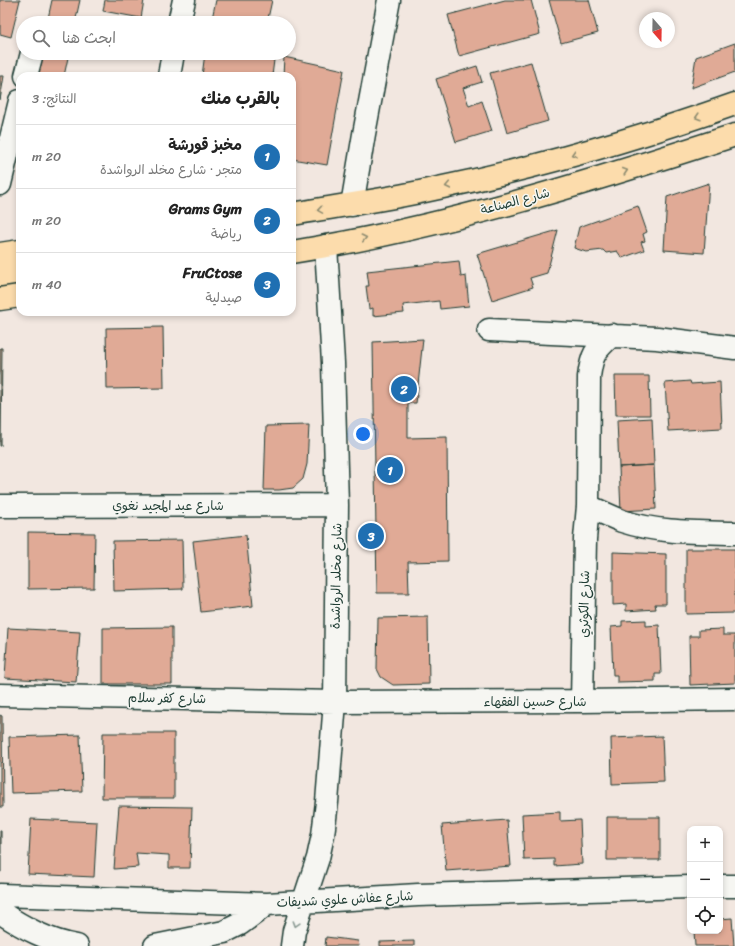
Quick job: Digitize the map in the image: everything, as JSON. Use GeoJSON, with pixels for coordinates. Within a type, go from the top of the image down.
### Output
{"type":"FeatureCollection","features":[{"type":"Feature","properties":{"kind":"main road"},"geometry":{"type":"LineString","coordinates":[[296,213],[352,205],[489,177],[635,136],[735,104]]}},
{"type":"Feature","properties":{"kind":"main road","name":"شارع الصناعة"},"geometry":{"type":"LineString","coordinates":[[296,251],[401,231],[492,208],[606,177],[735,136]]}},
{"type":"Feature","properties":{"kind":"main road"},"geometry":{"type":"LineString","coordinates":[[0,254],[16,252]]}},
{"type":"Feature","properties":{"kind":"main road"},"geometry":{"type":"LineString","coordinates":[[0,299],[16,297]]}},
{"type":"Feature","properties":{"kind":"street"},"geometry":{"type":"LineString","coordinates":[[181,16],[184,0]]}},
{"type":"Feature","properties":{"kind":"street"},"geometry":{"type":"LineString","coordinates":[[352,205],[366,119],[395,1]]}},
{"type":"Feature","properties":{"kind":"street"},"geometry":{"type":"LineString","coordinates":[[27,72],[30,60]]}},
{"type":"Feature","properties":{"kind":"street"},"geometry":{"type":"LineString","coordinates":[[170,72],[172,60]]}},
{"type":"Feature","properties":{"kind":"street"},"geometry":{"type":"LineString","coordinates":[[0,184],[16,118]]}},
{"type":"Feature","properties":{"kind":"street","name":"شارع مخلد الرواشدة"},"geometry":{"type":"LineString","coordinates":[[292,946],[294,931],[318,858],[323,836],[327,802],[334,702],[337,505],[333,363],[326,246]]}},
{"type":"Feature","properties":{"kind":"street"},"geometry":{"type":"LineString","coordinates":[[489,330],[657,338],[735,348]]}},
{"type":"Feature","properties":{"kind":"street","name":"شارع الكوثري"},"geometry":{"type":"LineString","coordinates":[[582,701],[585,539],[588,506],[589,377],[591,359],[598,348],[612,335]]}},
{"type":"Feature","properties":{"kind":"street","name":"شارع عبد المجيد نغوي"},"geometry":{"type":"LineString","coordinates":[[0,506],[337,505]]}},
{"type":"Feature","properties":{"kind":"street"},"geometry":{"type":"LineString","coordinates":[[588,506],[623,521],[644,526],[672,531],[735,533]]}},
{"type":"Feature","properties":{"kind":"street","name":"شارع كفر سلام"},"geometry":{"type":"LineString","coordinates":[[0,695],[334,702]]}},
{"type":"Feature","properties":{"kind":"street","name":"شارع حسين الفقهاء"},"geometry":{"type":"LineString","coordinates":[[334,702],[735,699]]}},
{"type":"Feature","properties":{"kind":"street"},"geometry":{"type":"LineString","coordinates":[[723,886],[735,886]]}},
{"type":"Feature","properties":{"kind":"street","name":"شارع عفاش علوي شديفات"},"geometry":{"type":"LineString","coordinates":[[0,895],[267,904],[418,895],[687,887]]}},
{"type":"Feature","properties":{"kind":"street"},"geometry":{"type":"LineString","coordinates":[[155,946],[224,932],[240,924],[267,904]]}},
{"type":"Feature","properties":{"kind":"street"},"geometry":{"type":"LineString","coordinates":[[0,912],[21,927],[62,944],[77,946]]}},
{"type":"Feature","properties":{"kind":"building"},"geometry":{"type":"Polygon","coordinates":[[[0,0],[20,0],[11,37],[0,34],[0,0]]]}},
{"type":"Feature","properties":{"kind":"building"},"geometry":{"type":"Polygon","coordinates":[[[52,0],[80,0],[77,16],[49,16],[52,0]]]}},
{"type":"Feature","properties":{"kind":"building"},"geometry":{"type":"Polygon","coordinates":[[[105,0],[144,0],[141,16],[130,16],[103,11],[105,0]]]}},
{"type":"Feature","properties":{"kind":"building"},"geometry":{"type":"Polygon","coordinates":[[[216,0],[272,0],[269,16],[213,16],[216,0]]]}},
{"type":"Feature","properties":{"kind":"building"},"geometry":{"type":"Polygon","coordinates":[[[505,0],[531,0],[540,34],[459,56],[448,15],[505,0]]]}},
{"type":"Feature","properties":{"kind":"building"},"geometry":{"type":"Polygon","coordinates":[[[549,0],[589,0],[598,33],[561,43],[549,0]]]}},
{"type":"Feature","properties":{"kind":"building"},"geometry":{"type":"Polygon","coordinates":[[[735,43],[735,72],[691,88],[696,57],[735,43]]]}},
{"type":"Feature","properties":{"kind":"building"},"geometry":{"type":"Polygon","coordinates":[[[39,60],[67,60],[65,72],[37,72],[39,60]]]}},
{"type":"Feature","properties":{"kind":"building"},"geometry":{"type":"Polygon","coordinates":[[[204,60],[274,60],[272,72],[203,72],[204,60]]]}},
{"type":"Feature","properties":{"kind":"building"},"geometry":{"type":"Polygon","coordinates":[[[284,60],[296,60],[344,70],[327,165],[296,160],[296,72],[283,72],[284,60]]]}},
{"type":"Feature","properties":{"kind":"building"},"geometry":{"type":"Polygon","coordinates":[[[531,62],[548,121],[507,133],[490,73],[531,62]]]}},
{"type":"Feature","properties":{"kind":"building"},"geometry":{"type":"Polygon","coordinates":[[[477,66],[482,82],[463,88],[469,106],[482,101],[492,131],[456,142],[436,79],[477,66]]]}},
{"type":"Feature","properties":{"kind":"building"},"geometry":{"type":"Polygon","coordinates":[[[0,76],[4,76],[0,100],[0,76]]]}},
{"type":"Feature","properties":{"kind":"building"},"geometry":{"type":"Polygon","coordinates":[[[709,183],[704,253],[664,250],[667,197],[709,183]]]}},
{"type":"Feature","properties":{"kind":"building"},"geometry":{"type":"Polygon","coordinates":[[[638,206],[647,232],[643,234],[645,241],[641,242],[644,250],[622,258],[617,251],[606,253],[603,250],[586,252],[574,248],[579,227],[638,206]]]}},
{"type":"Feature","properties":{"kind":"building"},"geometry":{"type":"Polygon","coordinates":[[[558,230],[547,273],[530,278],[533,287],[492,300],[477,254],[558,230]]]}},
{"type":"Feature","properties":{"kind":"building"},"geometry":{"type":"Polygon","coordinates":[[[459,261],[461,277],[466,276],[469,306],[440,309],[439,301],[403,305],[404,313],[373,316],[373,308],[369,309],[366,286],[369,286],[367,271],[459,261]]]}},
{"type":"Feature","properties":{"kind":"building"},"geometry":{"type":"Polygon","coordinates":[[[163,327],[164,388],[107,389],[106,328],[163,327]]]}},
{"type":"Feature","properties":{"kind":"building"},"geometry":{"type":"Polygon","coordinates":[[[423,339],[416,403],[408,403],[408,438],[447,437],[448,561],[408,562],[409,593],[377,593],[373,342],[423,339]]]}},
{"type":"Feature","properties":{"kind":"building"},"geometry":{"type":"Polygon","coordinates":[[[0,348],[2,348],[1,446],[0,446],[0,348]]]}},
{"type":"Feature","properties":{"kind":"building"},"geometry":{"type":"Polygon","coordinates":[[[615,376],[649,376],[650,415],[616,415],[615,376]]]}},
{"type":"Feature","properties":{"kind":"building"},"geometry":{"type":"Polygon","coordinates":[[[690,381],[691,384],[720,382],[722,428],[668,431],[665,383],[690,381]]]}},
{"type":"Feature","properties":{"kind":"building"},"geometry":{"type":"Polygon","coordinates":[[[652,418],[654,465],[619,467],[617,420],[652,418]]]}},
{"type":"Feature","properties":{"kind":"building"},"geometry":{"type":"Polygon","coordinates":[[[309,425],[307,464],[303,479],[293,488],[264,490],[266,426],[309,425]]]}},
{"type":"Feature","properties":{"kind":"building"},"geometry":{"type":"Polygon","coordinates":[[[654,465],[656,509],[621,511],[619,467],[654,465]]]}},
{"type":"Feature","properties":{"kind":"building"},"geometry":{"type":"Polygon","coordinates":[[[28,532],[95,533],[94,588],[28,589],[28,532]]]}},
{"type":"Feature","properties":{"kind":"building"},"geometry":{"type":"Polygon","coordinates":[[[246,535],[253,606],[201,612],[193,541],[246,535]]]}},
{"type":"Feature","properties":{"kind":"building"},"geometry":{"type":"Polygon","coordinates":[[[182,540],[183,589],[114,591],[113,541],[182,540]]]}},
{"type":"Feature","properties":{"kind":"building"},"geometry":{"type":"Polygon","coordinates":[[[686,549],[735,549],[735,613],[686,614],[686,549]]]}},
{"type":"Feature","properties":{"kind":"building"},"geometry":{"type":"Polygon","coordinates":[[[613,552],[666,554],[666,604],[655,604],[656,609],[626,611],[626,604],[613,605],[613,552]]]}},
{"type":"Feature","properties":{"kind":"building"},"geometry":{"type":"Polygon","coordinates":[[[428,617],[429,684],[393,685],[381,677],[377,669],[378,618],[428,617]]]}},
{"type":"Feature","properties":{"kind":"building"},"geometry":{"type":"Polygon","coordinates":[[[646,620],[646,626],[659,625],[661,674],[655,674],[655,681],[617,682],[617,675],[613,675],[611,627],[622,626],[622,621],[646,620]]]}},
{"type":"Feature","properties":{"kind":"building"},"geometry":{"type":"Polygon","coordinates":[[[172,627],[172,684],[103,684],[103,628],[172,627]]]}},
{"type":"Feature","properties":{"kind":"building"},"geometry":{"type":"Polygon","coordinates":[[[8,628],[80,632],[76,682],[5,678],[8,628]]]}},
{"type":"Feature","properties":{"kind":"building"},"geometry":{"type":"Polygon","coordinates":[[[723,629],[723,635],[735,635],[735,683],[690,685],[689,636],[699,636],[699,630],[723,629]]]}},
{"type":"Feature","properties":{"kind":"building"},"geometry":{"type":"Polygon","coordinates":[[[0,715],[2,716],[3,807],[0,807],[0,715]]]}},
{"type":"Feature","properties":{"kind":"building"},"geometry":{"type":"Polygon","coordinates":[[[103,733],[174,733],[174,798],[102,798],[103,733]]]}},
{"type":"Feature","properties":{"kind":"building"},"geometry":{"type":"Polygon","coordinates":[[[80,735],[82,791],[11,793],[9,737],[80,735]]]}},
{"type":"Feature","properties":{"kind":"building"},"geometry":{"type":"Polygon","coordinates":[[[662,736],[664,782],[612,784],[611,738],[662,736]]]}},
{"type":"Feature","properties":{"kind":"building"},"geometry":{"type":"Polygon","coordinates":[[[119,806],[192,807],[190,868],[169,868],[169,855],[136,853],[138,867],[114,869],[119,806]]]}},
{"type":"Feature","properties":{"kind":"building"},"geometry":{"type":"Polygon","coordinates":[[[560,812],[560,821],[580,820],[582,864],[554,866],[554,859],[524,860],[522,814],[560,812]]]}},
{"type":"Feature","properties":{"kind":"building"},"geometry":{"type":"Polygon","coordinates":[[[607,817],[660,817],[660,860],[607,860],[607,817]]]}},
{"type":"Feature","properties":{"kind":"building"},"geometry":{"type":"Polygon","coordinates":[[[31,819],[97,822],[94,877],[28,874],[31,819]]]}},
{"type":"Feature","properties":{"kind":"building"},"geometry":{"type":"Polygon","coordinates":[[[507,820],[511,866],[446,871],[442,825],[507,820]]]}},
{"type":"Feature","properties":{"kind":"building"},"geometry":{"type":"Polygon","coordinates":[[[1,831],[1,872],[0,872],[1,831]]]}},
{"type":"Feature","properties":{"kind":"building"},"geometry":{"type":"Polygon","coordinates":[[[732,918],[734,946],[695,946],[694,934],[723,934],[723,919],[732,918]]]}},
{"type":"Feature","properties":{"kind":"building"},"geometry":{"type":"Polygon","coordinates":[[[326,937],[358,941],[359,946],[325,946],[326,937]]]}},
{"type":"Feature","properties":{"kind":"building"},"geometry":{"type":"Polygon","coordinates":[[[414,941],[414,946],[380,946],[380,942],[414,941]]]}},
{"type":"Feature","properties":{"kind":"place","name":"Grams Gym"},"geometry":{"type":"Point","coordinates":[404,389]}},
{"type":"Feature","properties":{"kind":"place","name":"مخبز قورشة"},"geometry":{"type":"Point","coordinates":[390,470]}},
{"type":"Feature","properties":{"kind":"place","name":"FruCtose"},"geometry":{"type":"Point","coordinates":[371,536]}}]}
